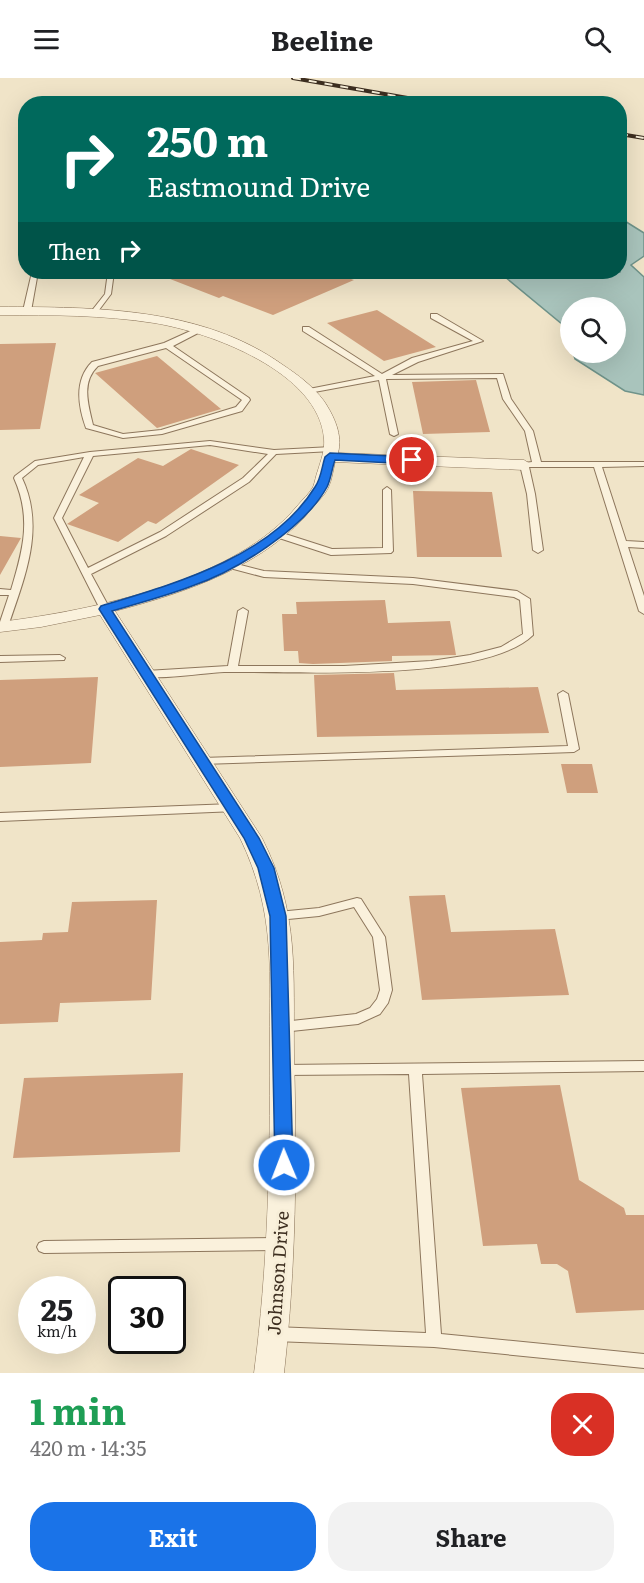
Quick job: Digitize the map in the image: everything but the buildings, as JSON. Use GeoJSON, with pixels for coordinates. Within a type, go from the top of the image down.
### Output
{"type":"FeatureCollection","features":[{"type":"Feature","properties":{"kind":"street"},"geometry":{"type":"LineString","coordinates":[[0,311],[94,313],[145,319],[197,330],[258,353],[309,391],[327,419],[331,453],[328,470],[308,506],[276,534],[229,565],[190,583],[105,609],[2,627]]}},
{"type":"Feature","properties":{"kind":"street"},"geometry":{"type":"LineString","coordinates":[[331,453],[531,465]]}},
{"type":"Feature","properties":{"kind":"street","name":"Johnson Drive"},"geometry":{"type":"LineString","coordinates":[[105,609],[251,838],[266,868],[278,916],[284,1165],[274,1334],[269,1373]]}},
{"type":"Feature","properties":{"kind":"lane"},"geometry":{"type":"LineString","coordinates":[[27,311],[33,279]]}},
{"type":"Feature","properties":{"kind":"lane"},"geometry":{"type":"LineString","coordinates":[[94,313],[108,294],[110,279]]}},
{"type":"Feature","properties":{"kind":"lane"},"geometry":{"type":"LineString","coordinates":[[382,377],[415,360],[479,341],[434,316]]}},
{"type":"Feature","properties":{"kind":"lane"},"geometry":{"type":"LineString","coordinates":[[306,329],[382,377],[394,434]]}},
{"type":"Feature","properties":{"kind":"lane"},"geometry":{"type":"LineString","coordinates":[[166,345],[246,400],[239,409],[162,432],[123,436],[89,426],[82,381],[86,371],[95,364],[166,345],[197,330]]}},
{"type":"Feature","properties":{"kind":"lane"},"geometry":{"type":"LineString","coordinates":[[309,391],[382,377],[500,376],[507,399],[529,431],[531,494],[538,550]]}},
{"type":"Feature","properties":{"kind":"lane"},"geometry":{"type":"LineString","coordinates":[[2,627],[29,542],[26,489],[18,478],[35,463],[90,454],[210,443],[274,452],[331,453]]}},
{"type":"Feature","properties":{"kind":"lane"},"geometry":{"type":"LineString","coordinates":[[86,573],[172,528],[246,480],[274,452]]}},
{"type":"Feature","properties":{"kind":"lane"},"geometry":{"type":"LineString","coordinates":[[90,454],[58,518],[105,609]]}},
{"type":"Feature","properties":{"kind":"lane"},"geometry":{"type":"LineString","coordinates":[[597,464],[644,611]]}},
{"type":"Feature","properties":{"kind":"lane"},"geometry":{"type":"LineString","coordinates":[[531,465],[644,464]]}},
{"type":"Feature","properties":{"kind":"lane"},"geometry":{"type":"LineString","coordinates":[[276,534],[331,552],[388,551],[387,490]]}},
{"type":"Feature","properties":{"kind":"lane"},"geometry":{"type":"LineString","coordinates":[[623,544],[644,545]]}},
{"type":"Feature","properties":{"kind":"lane"},"geometry":{"type":"LineString","coordinates":[[146,674],[232,669],[364,668],[460,661],[516,645],[528,635],[525,599],[517,594],[414,581],[264,574],[229,565]]}},
{"type":"Feature","properties":{"kind":"lane"},"geometry":{"type":"LineString","coordinates":[[0,592],[14,593]]}},
{"type":"Feature","properties":{"kind":"lane"},"geometry":{"type":"LineString","coordinates":[[232,669],[243,611]]}},
{"type":"Feature","properties":{"kind":"lane"},"geometry":{"type":"LineString","coordinates":[[0,659],[60,658]]}},
{"type":"Feature","properties":{"kind":"lane"},"geometry":{"type":"LineString","coordinates":[[202,761],[574,749],[563,694]]}},
{"type":"Feature","properties":{"kind":"lane"},"geometry":{"type":"LineString","coordinates":[[0,817],[232,808]]}},
{"type":"Feature","properties":{"kind":"lane"},"geometry":{"type":"LineString","coordinates":[[278,916],[319,912],[357,902],[379,938],[386,990],[375,1011],[358,1019],[282,1027]]}},
{"type":"Feature","properties":{"kind":"lane"},"geometry":{"type":"LineString","coordinates":[[283,1070],[644,1066]]}},
{"type":"Feature","properties":{"kind":"lane"},"geometry":{"type":"LineString","coordinates":[[415,1069],[434,1340]]}},
{"type":"Feature","properties":{"kind":"lane"},"geometry":{"type":"LineString","coordinates":[[44,1247],[280,1245]]}},
{"type":"Feature","properties":{"kind":"lane"},"geometry":{"type":"LineString","coordinates":[[274,1334],[434,1340],[644,1361]]}},
{"type":"Feature","properties":{"kind":"water"},"geometry":{"type":"Polygon","coordinates":[[[627,222],[644,233],[644,256],[631,265],[644,277],[644,395],[625,391],[581,363],[626,363],[626,297],[560,297],[560,323],[507,279],[627,279],[627,222]]]}},
{"type":"Feature","properties":{"kind":"railway"},"geometry":{"type":"LineString","coordinates":[[293,78],[396,96]]}},
{"type":"Feature","properties":{"kind":"railway"},"geometry":{"type":"LineString","coordinates":[[627,135],[644,138]]}},
{"type":"Feature","properties":{"kind":"route"},"geometry":{"type":"LineString","coordinates":[[284,1165],[281,961],[278,916],[266,868],[251,838],[105,609],[190,583],[250,553],[284,529],[308,506],[322,485],[330,457],[412,460]]}}]}
